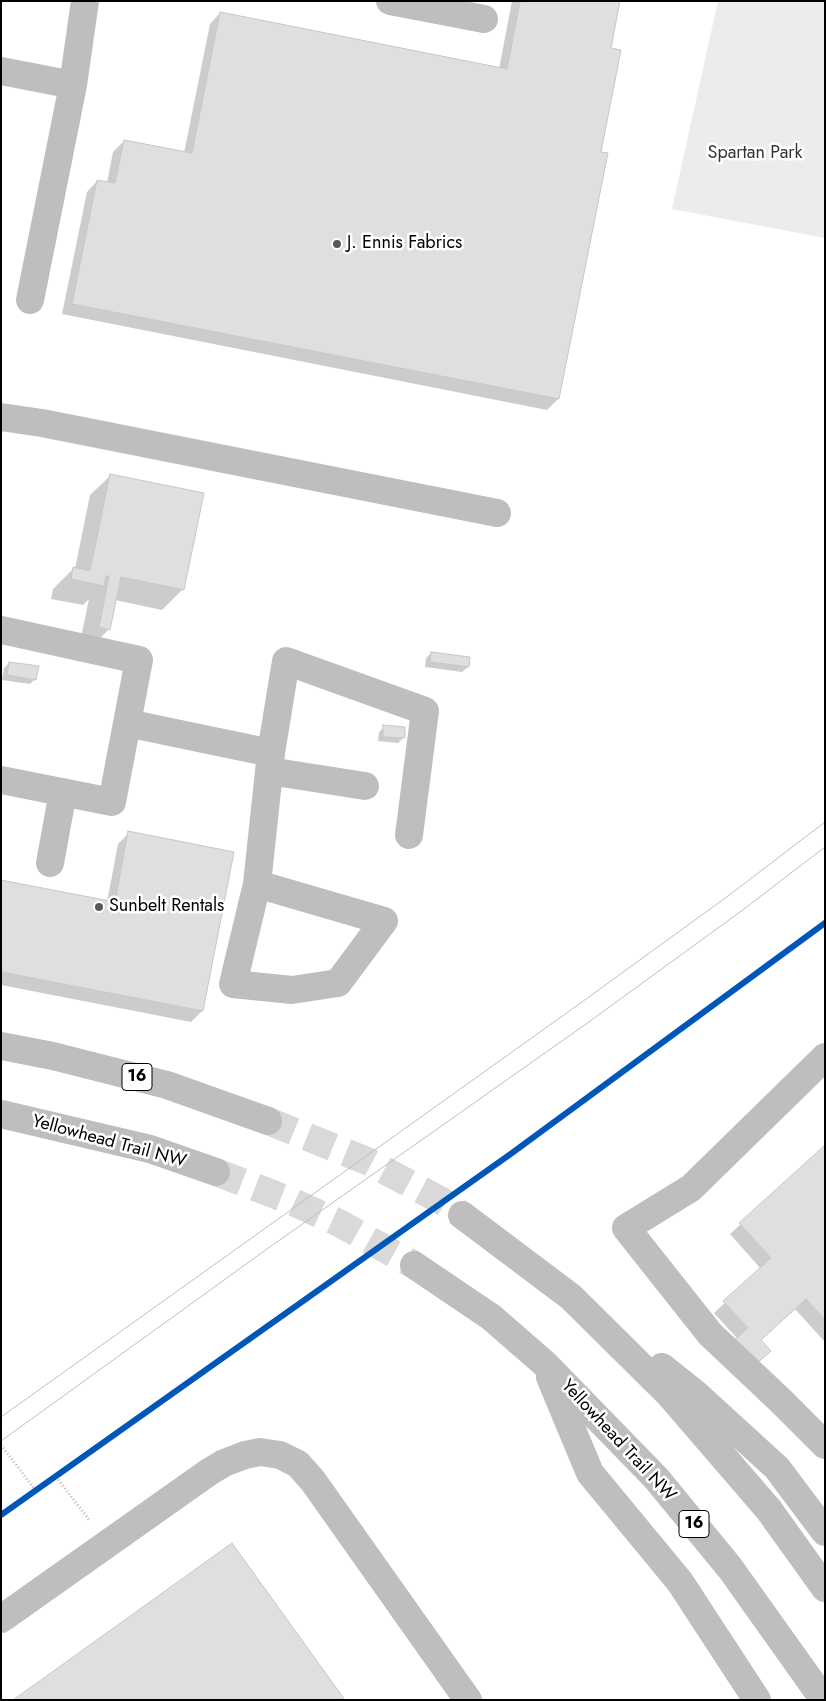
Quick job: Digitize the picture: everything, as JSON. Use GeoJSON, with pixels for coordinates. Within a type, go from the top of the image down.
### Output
{"type":"FeatureCollection","features":[{"type":"Feature","properties":{"kind":"main road"},"geometry":{"type":"LineString","coordinates":[[30,300],[73,85],[84,1]]}},
{"type":"Feature","properties":{"kind":"main road"},"geometry":{"type":"LineString","coordinates":[[390,1],[484,20]]}},
{"type":"Feature","properties":{"kind":"main road"},"geometry":{"type":"LineString","coordinates":[[1,71],[73,85]]}},
{"type":"Feature","properties":{"kind":"main road"},"geometry":{"type":"LineString","coordinates":[[1,418],[52,425],[497,513]]}},
{"type":"Feature","properties":{"kind":"main road"},"geometry":{"type":"LineString","coordinates":[[1,630],[139,660],[112,802],[1,780]]}},
{"type":"Feature","properties":{"kind":"main road"},"geometry":{"type":"LineString","coordinates":[[257,884],[384,920],[338,983],[292,990],[233,984],[257,884],[270,762],[286,661],[425,711],[409,835]]}},
{"type":"Feature","properties":{"kind":"main road"},"geometry":{"type":"LineString","coordinates":[[127,723],[365,786]]}},
{"type":"Feature","properties":{"kind":"main road"},"geometry":{"type":"LineString","coordinates":[[50,864],[64,792]]}},
{"type":"Feature","properties":{"kind":"main road","name":"16"},"geometry":{"type":"LineString","coordinates":[[1,1046],[53,1056],[166,1085],[268,1121]]}},
{"type":"Feature","properties":{"kind":"main road"},"geometry":{"type":"LineString","coordinates":[[825,1057],[691,1188],[626,1228],[710,1334],[825,1445]]}},
{"type":"Feature","properties":{"kind":"main road","name":"Yellowhead Trail NW"},"geometry":{"type":"LineString","coordinates":[[1,1114],[150,1149],[216,1172]]}},
{"type":"Feature","properties":{"kind":"main road"},"geometry":{"type":"LineString","coordinates":[[462,1215],[697,1395],[776,1468],[825,1532]]}},
{"type":"Feature","properties":{"kind":"main road","name":"Yellowhead Trail NW"},"geometry":{"type":"LineString","coordinates":[[414,1265],[491,1317],[545,1364],[656,1478],[730,1568],[824,1700]]}},
{"type":"Feature","properties":{"kind":"main road"},"geometry":{"type":"LineString","coordinates":[[571,1297],[670,1395],[769,1510],[825,1588]]}},
{"type":"Feature","properties":{"kind":"main road"},"geometry":{"type":"LineString","coordinates":[[545,1364],[590,1473],[680,1582],[758,1700]]}},
{"type":"Feature","properties":{"kind":"main road"},"geometry":{"type":"LineString","coordinates":[[1,1619],[224,1463],[245,1455],[260,1452],[280,1455],[298,1464],[313,1481],[468,1700]]}},
{"type":"Feature","properties":{"kind":"path"},"geometry":{"type":"LineString","coordinates":[[1,1445],[36,1491]]}},
{"type":"Feature","properties":{"kind":"path"},"geometry":{"type":"LineString","coordinates":[[49,1481],[64,1471]]}},
{"type":"Feature","properties":{"kind":"path"},"geometry":{"type":"LineString","coordinates":[[56,1477],[107,1544]]}},
{"type":"Feature","properties":{"kind":"path"},"geometry":{"type":"LineString","coordinates":[[29,1496],[42,1486]]}},
{"type":"Feature","properties":{"kind":"green space","name":"Spartan Park"},"geometry":{"type":"Polygon","coordinates":[[[718,1],[825,1],[825,238],[672,209],[718,1]]]}},
{"type":"Feature","properties":{"kind":"building","name":"J. Ennis Fabrics"},"geometry":{"type":"Polygon","coordinates":[[[520,1],[620,1],[611,48],[621,50],[601,152],[608,153],[559,399],[72,304],[97,180],[115,183],[124,140],[192,153],[220,12],[507,69],[520,1]]]}},
{"type":"Feature","properties":{"kind":"building"},"geometry":{"type":"Polygon","coordinates":[[[110,474],[204,493],[184,590],[121,577],[110,630],[99,627],[109,576],[106,576],[104,586],[71,579],[73,567],[90,571],[110,474]]]}},
{"type":"Feature","properties":{"kind":"building"},"geometry":{"type":"Polygon","coordinates":[[[431,652],[470,657],[469,667],[430,662],[431,652]]]}},
{"type":"Feature","properties":{"kind":"building"},"geometry":{"type":"Polygon","coordinates":[[[9,662],[39,666],[36,680],[7,675],[9,662]]]}},
{"type":"Feature","properties":{"kind":"building"},"geometry":{"type":"Polygon","coordinates":[[[383,725],[405,727],[405,738],[383,737],[383,725]]]}},
{"type":"Feature","properties":{"kind":"building"},"geometry":{"type":"Polygon","coordinates":[[[128,831],[234,852],[203,1011],[1,972],[1,880],[115,902],[128,831]]]}},
{"type":"Feature","properties":{"kind":"building"},"geometry":{"type":"Polygon","coordinates":[[[825,1145],[825,1320],[806,1299],[761,1340],[771,1351],[754,1366],[732,1342],[748,1328],[723,1301],[771,1258],[739,1223],[825,1145]]]}},
{"type":"Feature","properties":{"kind":"building"},"geometry":{"type":"Polygon","coordinates":[[[232,1543],[345,1700],[13,1700],[232,1543]]]}},
{"type":"Feature","properties":{"kind":"tunnel"},"geometry":{"type":"LineString","coordinates":[[268,1121],[367,1161],[440,1200],[462,1215]]}},
{"type":"Feature","properties":{"kind":"tunnel"},"geometry":{"type":"LineString","coordinates":[[216,1172],[291,1201],[339,1223],[414,1265]]}},
{"type":"Feature","properties":{"kind":"tram line"},"geometry":{"type":"LineString","coordinates":[[1,1417],[575,1007],[728,896],[825,822]]}},
{"type":"Feature","properties":{"kind":"tram line"},"geometry":{"type":"LineString","coordinates":[[1,1441],[267,1249],[586,1024],[740,912],[825,847]]}},
{"type":"Feature","properties":{"kind":"cycle path"},"geometry":{"type":"LineString","coordinates":[[1,1515],[512,1153],[825,923]]}},
{"type":"Feature","properties":{"kind":"place","name":"J. Ennis Fabrics"},"geometry":{"type":"Point","coordinates":[337,244]}},
{"type":"Feature","properties":{"kind":"place","name":"Sunbelt Rentals"},"geometry":{"type":"Point","coordinates":[99,907]}}]}
